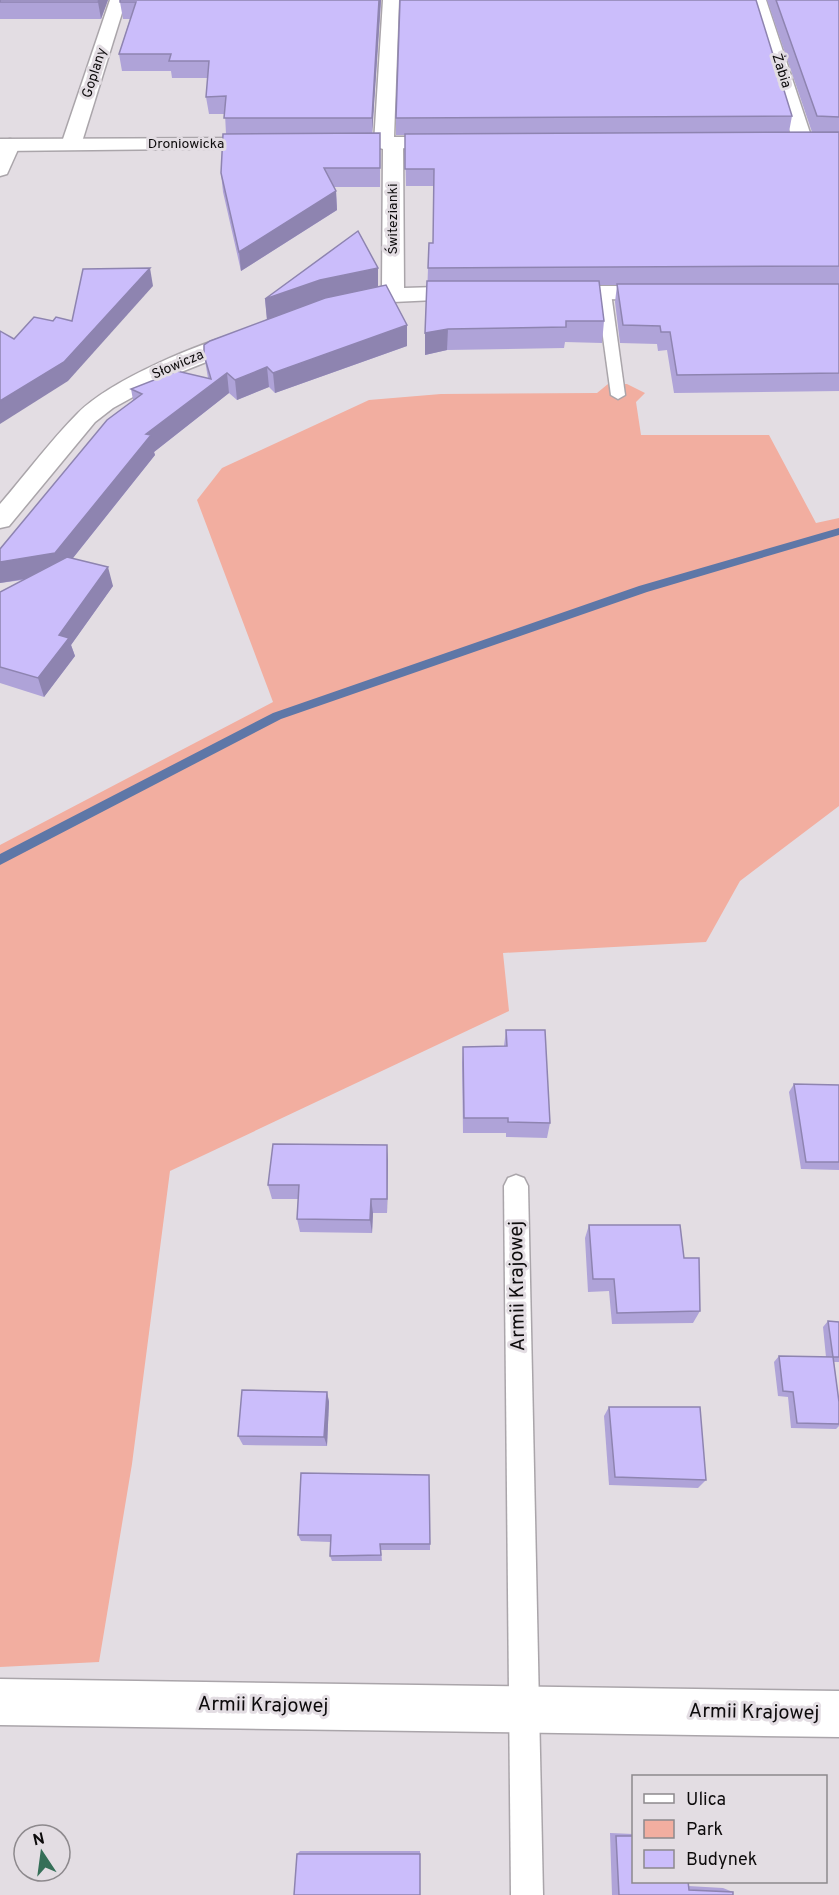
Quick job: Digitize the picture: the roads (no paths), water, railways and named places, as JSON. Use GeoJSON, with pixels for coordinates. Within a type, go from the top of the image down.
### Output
{"type":"FeatureCollection","features":[{"type":"Feature","properties":{"kind":"street","name":"Goplany"},"geometry":{"type":"LineString","coordinates":[[71,145],[118,0]]}},
{"type":"Feature","properties":{"kind":"street","name":"Świtezianki"},"geometry":{"type":"LineString","coordinates":[[391,0],[388,143],[393,295]]}},
{"type":"Feature","properties":{"kind":"street","name":"Żabia"},"geometry":{"type":"LineString","coordinates":[[758,0],[804,142]]}},
{"type":"Feature","properties":{"kind":"street"},"geometry":{"type":"LineString","coordinates":[[780,142],[827,142]]}},
{"type":"Feature","properties":{"kind":"street"},"geometry":{"type":"LineString","coordinates":[[314,144],[463,143]]}},
{"type":"Feature","properties":{"kind":"street","name":"Droniowicka"},"geometry":{"type":"LineString","coordinates":[[5,145],[291,144]]}},
{"type":"Feature","properties":{"kind":"street"},"geometry":{"type":"LineString","coordinates":[[0,170],[5,145]]}},
{"type":"Feature","properties":{"kind":"street"},"geometry":{"type":"LineString","coordinates":[[330,308],[393,295],[496,293]]}},
{"type":"Feature","properties":{"kind":"street"},"geometry":{"type":"LineString","coordinates":[[532,293],[686,293]]}},
{"type":"Feature","properties":{"kind":"street","name":"Słowicza"},"geometry":{"type":"LineString","coordinates":[[0,520],[87,417],[102,404],[164,370],[261,332]]}},
{"type":"Feature","properties":{"kind":"street","name":"Armii Krajowej"},"geometry":{"type":"LineString","coordinates":[[0,1702],[839,1714]]}},
{"type":"Feature","properties":{"kind":"lane"},"geometry":{"type":"LineString","coordinates":[[604,293],[618,395]]}},
{"type":"Feature","properties":{"kind":"lane","name":"Armii Krajowej"},"geometry":{"type":"LineString","coordinates":[[516,1186],[526,1710],[527,1895]]}},
{"type":"Feature","properties":{"kind":"waterway"},"geometry":{"type":"LineString","coordinates":[[0,860],[277,716],[643,589],[839,531]]}}]}
